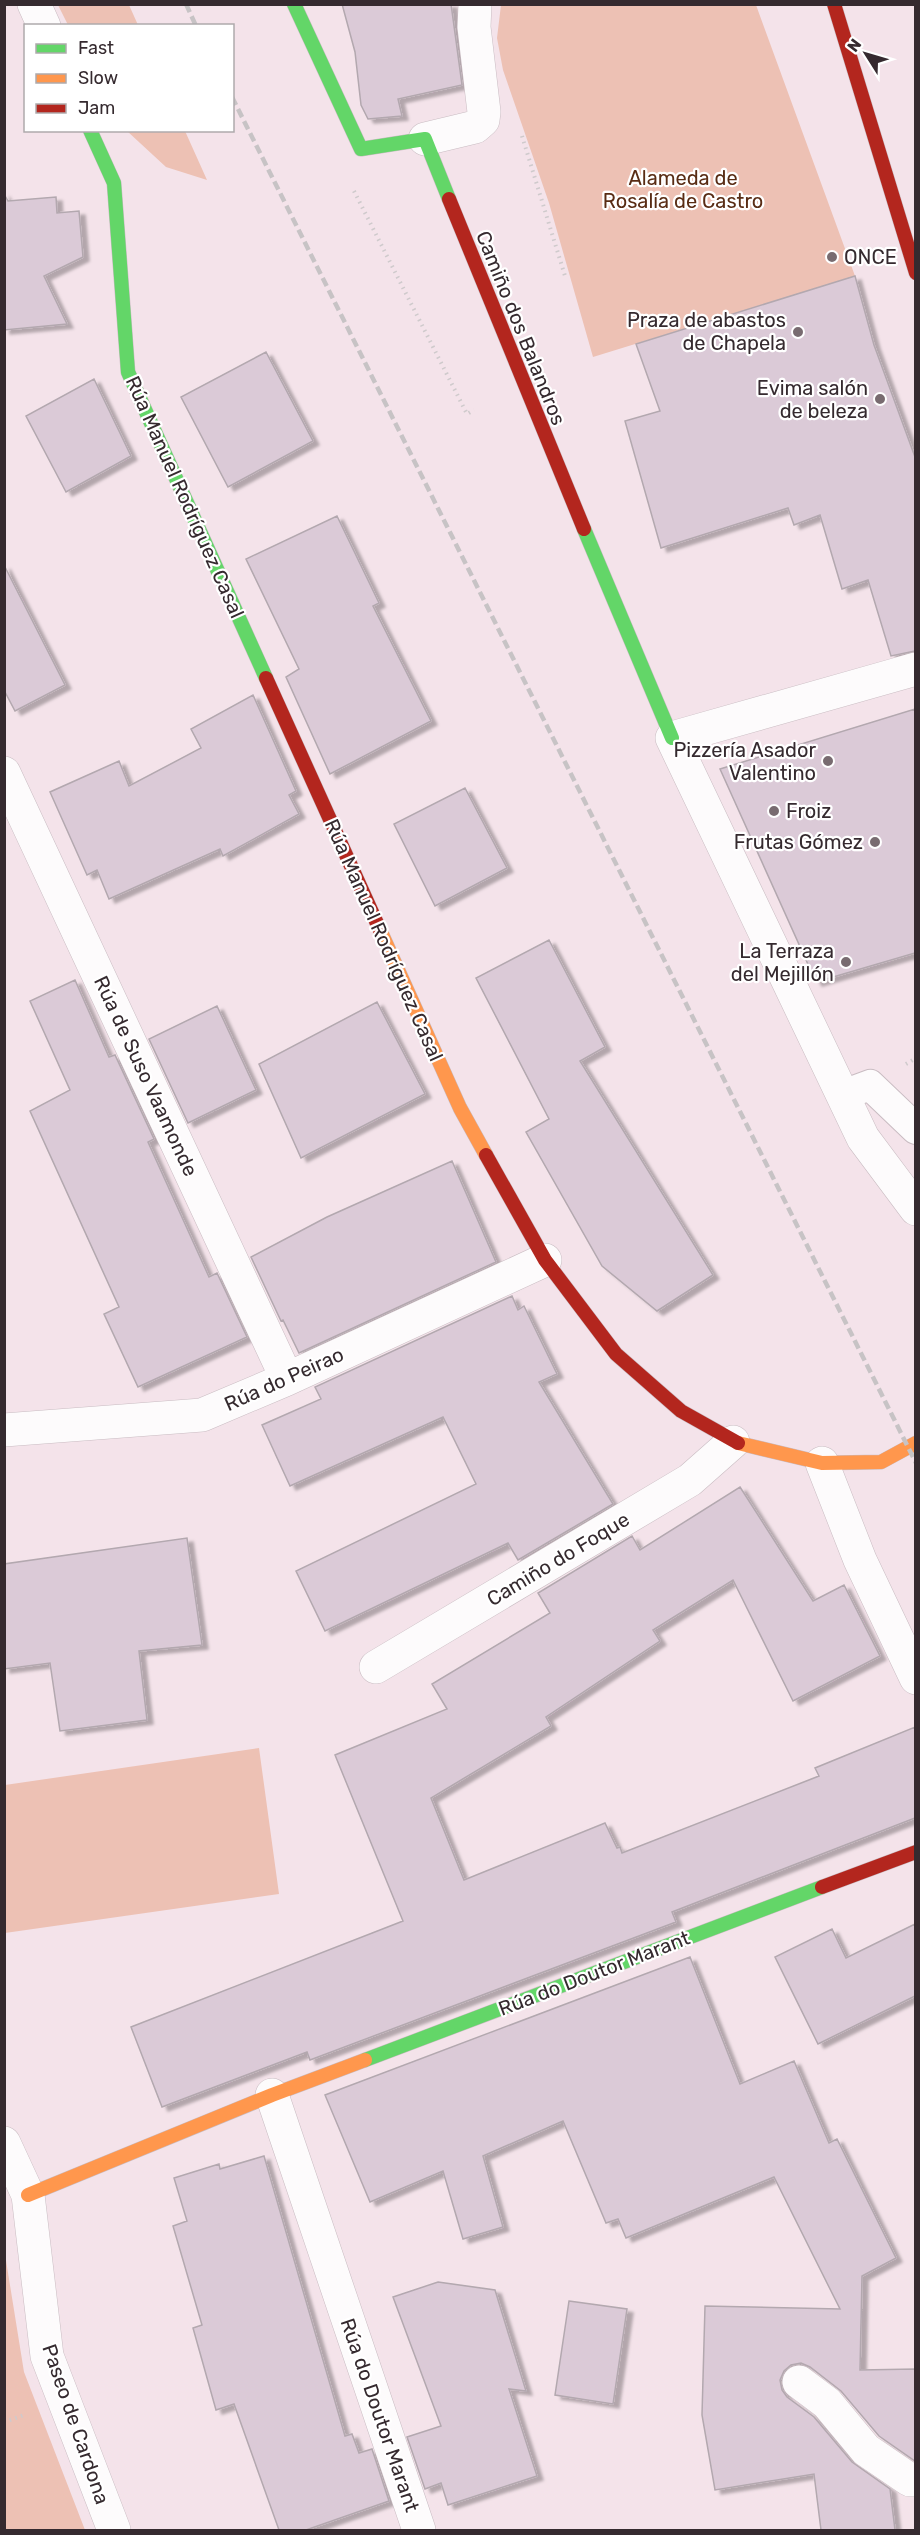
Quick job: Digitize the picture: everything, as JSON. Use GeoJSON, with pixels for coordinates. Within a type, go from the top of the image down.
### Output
{"type":"FeatureCollection","features":[{"type":"Feature","properties":{"kind":"street"},"geometry":{"type":"LineString","coordinates":[[34,4],[43,24]]}},
{"type":"Feature","properties":{"kind":"street"},"geometry":{"type":"LineString","coordinates":[[294,4],[361,149],[425,139],[476,127],[483,120],[474,27],[475,4]]}},
{"type":"Feature","properties":{"kind":"street"},"geometry":{"type":"LineString","coordinates":[[834,4],[915,273]]}},
{"type":"Feature","properties":{"kind":"street","name":"Rúa Manuel Rodríguez Casal"},"geometry":{"type":"LineString","coordinates":[[91,132],[114,183],[128,372],[460,1108],[545,1260],[616,1354],[681,1411],[733,1442],[822,1463],[881,1462],[915,1443]]}},
{"type":"Feature","properties":{"kind":"street","name":"Camiño dos Balandros"},"geometry":{"type":"LineString","coordinates":[[425,139],[520,378],[672,738]]}},
{"type":"Feature","properties":{"kind":"street"},"geometry":{"type":"LineString","coordinates":[[915,669],[672,738],[863,1138],[915,1209]]}},
{"type":"Feature","properties":{"kind":"street","name":"Rúa de Suso Vaamonde"},"geometry":{"type":"LineString","coordinates":[[4,773],[286,1379]]}},
{"type":"Feature","properties":{"kind":"street","name":"Rúa do Peirao"},"geometry":{"type":"LineString","coordinates":[[4,1430],[202,1415],[545,1260]]}},
{"type":"Feature","properties":{"kind":"street","name":"Camiño do Foque"},"geometry":{"type":"LineString","coordinates":[[376,1667],[690,1480],[733,1442]]}},
{"type":"Feature","properties":{"kind":"street"},"geometry":{"type":"LineString","coordinates":[[822,1463],[860,1560],[915,1678]]}},
{"type":"Feature","properties":{"kind":"street","name":"Rúa do Doutor Marant"},"geometry":{"type":"LineString","coordinates":[[28,2195],[272,2095],[915,1852]]}},
{"type":"Feature","properties":{"kind":"street","name":"Rúa do Doutor Marant"},"geometry":{"type":"LineString","coordinates":[[272,2095],[420,2530]]}},
{"type":"Feature","properties":{"kind":"street","name":"Paseo de Cardona"},"geometry":{"type":"LineString","coordinates":[[4,2143],[28,2195],[48,2356],[114,2530]]}},
{"type":"Feature","properties":{"kind":"street"},"geometry":{"type":"LineString","coordinates":[[799,2382],[827,2403],[866,2450],[910,2480],[915,2480]]}},
{"type":"Feature","properties":{"kind":"lane"},"geometry":{"type":"LineString","coordinates":[[843,1095],[870,1085],[915,1129]]}},
{"type":"Feature","properties":{"kind":"lane"},"geometry":{"type":"LineString","coordinates":[[879,1095],[893,1090],[915,1099]]}},
{"type":"Feature","properties":{"kind":"path"},"geometry":{"type":"LineString","coordinates":[[520,131],[544,197],[566,276]]}},
{"type":"Feature","properties":{"kind":"path"},"geometry":{"type":"LineString","coordinates":[[350,182],[467,414],[474,410]]}},
{"type":"Feature","properties":{"kind":"path"},"geometry":{"type":"LineString","coordinates":[[4,2422],[24,2415]]}},
{"type":"Feature","properties":{"kind":"green space"},"geometry":{"type":"Polygon","coordinates":[[[58,5],[129,5],[138,24],[68,24],[58,5]]]}},
{"type":"Feature","properties":{"kind":"green space","name":"Alameda de Rosalía de Castro"},"geometry":{"type":"Polygon","coordinates":[[[501,5],[756,5],[855,276],[593,357],[549,203],[503,70],[497,38],[501,5]]]}},
{"type":"Feature","properties":{"kind":"green space"},"geometry":{"type":"Polygon","coordinates":[[[128,132],[185,132],[207,180],[166,167],[128,132]]]}},
{"type":"Feature","properties":{"kind":"green space"},"geometry":{"type":"Polygon","coordinates":[[[259,1748],[279,1894],[5,1933],[5,1785],[259,1748]]]}},
{"type":"Feature","properties":{"kind":"green space"},"geometry":{"type":"Polygon","coordinates":[[[4,2248],[24,2372],[85,2530],[5,2530],[4,2248]]]}},
{"type":"Feature","properties":{"kind":"building"},"geometry":{"type":"Polygon","coordinates":[[[342,4],[451,4],[462,85],[398,99],[402,116],[368,119],[361,105],[355,52],[342,4]]]}},
{"type":"Feature","properties":{"kind":"building"},"geometry":{"type":"Polygon","coordinates":[[[4,194],[8,201],[56,197],[57,213],[79,211],[83,257],[44,276],[67,324],[4,330],[4,194]]]}},
{"type":"Feature","properties":{"kind":"building"},"geometry":{"type":"Polygon","coordinates":[[[855,276],[874,345],[915,457],[915,651],[891,656],[868,580],[842,589],[820,515],[794,525],[788,508],[661,548],[625,421],[660,411],[636,344],[855,276]]]}},
{"type":"Feature","properties":{"kind":"building"},"geometry":{"type":"Polygon","coordinates":[[[266,352],[313,441],[228,487],[181,397],[266,352]]]}},
{"type":"Feature","properties":{"kind":"building"},"geometry":{"type":"Polygon","coordinates":[[[94,379],[131,456],[66,492],[26,416],[94,379]]]}},
{"type":"Feature","properties":{"kind":"building"},"geometry":{"type":"Polygon","coordinates":[[[337,516],[379,603],[373,606],[431,721],[330,774],[286,677],[299,669],[246,559],[337,516]]]}},
{"type":"Feature","properties":{"kind":"building"},"geometry":{"type":"Polygon","coordinates":[[[4,565],[65,685],[15,711],[4,690],[4,565]]]}},
{"type":"Feature","properties":{"kind":"building"},"geometry":{"type":"Polygon","coordinates":[[[253,695],[296,791],[289,795],[299,814],[223,856],[220,849],[109,899],[97,870],[87,875],[50,792],[119,761],[129,786],[201,748],[191,729],[253,695]]]}},
{"type":"Feature","properties":{"kind":"building"},"geometry":{"type":"Polygon","coordinates":[[[915,709],[915,953],[816,982],[720,769],[915,709]]]}},
{"type":"Feature","properties":{"kind":"building"},"geometry":{"type":"Polygon","coordinates":[[[465,788],[507,868],[435,906],[394,824],[465,788]]]}},
{"type":"Feature","properties":{"kind":"building"},"geometry":{"type":"Polygon","coordinates":[[[549,940],[605,1047],[580,1061],[713,1275],[657,1311],[602,1266],[526,1132],[549,1119],[476,978],[549,940]]]}},
{"type":"Feature","properties":{"kind":"building"},"geometry":{"type":"Polygon","coordinates":[[[75,980],[109,1057],[115,1055],[154,1139],[148,1142],[209,1277],[217,1273],[247,1337],[138,1387],[104,1314],[119,1307],[30,1111],[70,1090],[30,1001],[75,980]]]}},
{"type":"Feature","properties":{"kind":"building"},"geometry":{"type":"Polygon","coordinates":[[[377,1002],[425,1094],[301,1158],[259,1064],[377,1002]]]}},
{"type":"Feature","properties":{"kind":"building"},"geometry":{"type":"Polygon","coordinates":[[[217,1006],[256,1090],[188,1123],[149,1039],[217,1006]]]}},
{"type":"Feature","properties":{"kind":"building"},"geometry":{"type":"Polygon","coordinates":[[[452,1161],[496,1262],[299,1353],[251,1257],[327,1217],[452,1161]]]}},
{"type":"Feature","properties":{"kind":"building"},"geometry":{"type":"Polygon","coordinates":[[[512,1296],[518,1310],[524,1306],[557,1374],[539,1382],[613,1504],[518,1560],[508,1543],[325,1631],[296,1571],[476,1484],[443,1417],[290,1486],[262,1425],[321,1399],[315,1387],[512,1296]]]}},
{"type":"Feature","properties":{"kind":"building"},"geometry":{"type":"Polygon","coordinates":[[[740,1487],[813,1601],[844,1585],[880,1656],[793,1701],[733,1580],[653,1630],[660,1641],[546,1717],[551,1726],[431,1798],[464,1880],[605,1823],[617,1848],[620,1847],[622,1853],[819,1776],[815,1768],[915,1727],[915,1818],[672,1912],[676,1922],[310,2060],[307,2052],[162,2107],[131,2027],[403,1921],[335,1755],[447,1709],[432,1684],[550,1613],[538,1593],[632,1536],[640,1550],[740,1487]]]}},
{"type":"Feature","properties":{"kind":"building"},"geometry":{"type":"Polygon","coordinates":[[[187,1538],[202,1645],[139,1651],[147,1720],[60,1731],[50,1663],[4,1669],[4,1564],[187,1538]]]}},
{"type":"Feature","properties":{"kind":"building"},"geometry":{"type":"Polygon","coordinates":[[[915,1924],[915,1996],[818,2044],[775,1957],[832,1929],[846,1958],[915,1924]]]}},
{"type":"Feature","properties":{"kind":"building"},"geometry":{"type":"Polygon","coordinates":[[[690,1957],[740,2084],[794,2061],[829,2143],[837,2139],[896,2258],[862,2276],[860,2370],[915,2369],[915,2461],[879,2436],[841,2391],[810,2367],[801,2363],[791,2365],[784,2371],[780,2380],[782,2390],[787,2397],[814,2417],[852,2462],[890,2489],[895,2530],[821,2530],[814,2474],[715,2490],[702,2415],[705,2306],[840,2309],[774,2177],[626,2238],[618,2219],[606,2223],[563,2121],[483,2156],[503,2227],[463,2239],[443,2171],[370,2202],[325,2095],[690,1957]]]}},
{"type":"Feature","properties":{"kind":"building"},"geometry":{"type":"Polygon","coordinates":[[[264,2156],[345,2436],[352,2434],[359,2453],[372,2449],[389,2501],[306,2530],[279,2530],[234,2404],[216,2410],[193,2328],[202,2325],[173,2226],[187,2221],[174,2178],[219,2164],[220,2169],[264,2156]]]}},
{"type":"Feature","properties":{"kind":"building"},"geometry":{"type":"Polygon","coordinates":[[[438,2282],[495,2290],[526,2391],[509,2389],[537,2476],[448,2505],[441,2483],[425,2489],[407,2437],[441,2426],[393,2297],[438,2282]]]}},
{"type":"Feature","properties":{"kind":"building"},"geometry":{"type":"Polygon","coordinates":[[[569,2301],[627,2309],[613,2404],[555,2395],[569,2301]]]}},
{"type":"Feature","properties":{"kind":"railway"},"geometry":{"type":"LineString","coordinates":[[186,4],[195,24]]}},
{"type":"Feature","properties":{"kind":"railway"},"geometry":{"type":"LineString","coordinates":[[234,101],[916,1463]]}},
{"type":"Feature","properties":{"kind":"traffic: fast"},"geometry":{"type":"LineString","coordinates":[[294,4],[361,149],[425,139],[449,199]]}},
{"type":"Feature","properties":{"kind":"traffic: fast"},"geometry":{"type":"LineString","coordinates":[[91,132],[114,183],[128,372],[266,678]]}},
{"type":"Feature","properties":{"kind":"traffic: fast"},"geometry":{"type":"LineString","coordinates":[[584,529],[672,738]]}},
{"type":"Feature","properties":{"kind":"traffic: fast"},"geometry":{"type":"LineString","coordinates":[[365,2060],[822,1887]]}},
{"type":"Feature","properties":{"kind":"traffic: slow"},"geometry":{"type":"LineString","coordinates":[[380,930],[460,1108],[486,1155]]}},
{"type":"Feature","properties":{"kind":"traffic: slow"},"geometry":{"type":"LineString","coordinates":[[738,1443],[822,1463],[881,1462],[916,1443]]}},
{"type":"Feature","properties":{"kind":"traffic: slow"},"geometry":{"type":"LineString","coordinates":[[28,2195],[272,2095],[365,2060]]}},
{"type":"Feature","properties":{"kind":"traffic: jam"},"geometry":{"type":"LineString","coordinates":[[834,4],[916,273]]}},
{"type":"Feature","properties":{"kind":"traffic: jam"},"geometry":{"type":"LineString","coordinates":[[449,199],[584,529]]}},
{"type":"Feature","properties":{"kind":"traffic: jam"},"geometry":{"type":"LineString","coordinates":[[266,678],[380,930]]}},
{"type":"Feature","properties":{"kind":"traffic: jam"},"geometry":{"type":"LineString","coordinates":[[486,1155],[545,1260],[616,1354],[681,1411],[738,1443]]}},
{"type":"Feature","properties":{"kind":"traffic: jam"},"geometry":{"type":"LineString","coordinates":[[822,1887],[916,1852]]}},
{"type":"Feature","properties":{"kind":"place","name":"ONCE"},"geometry":{"type":"Point","coordinates":[832,257]}},
{"type":"Feature","properties":{"kind":"place","name":"Praza de abastos de Chapela"},"geometry":{"type":"Point","coordinates":[798,332]}},
{"type":"Feature","properties":{"kind":"place","name":"Evima salón de beleza"},"geometry":{"type":"Point","coordinates":[880,399]}},
{"type":"Feature","properties":{"kind":"place","name":"Pizzería Asador Valentino"},"geometry":{"type":"Point","coordinates":[828,761]}},
{"type":"Feature","properties":{"kind":"place","name":"Froiz"},"geometry":{"type":"Point","coordinates":[774,811]}},
{"type":"Feature","properties":{"kind":"place","name":"Frutas Gómez"},"geometry":{"type":"Point","coordinates":[875,842]}},
{"type":"Feature","properties":{"kind":"place","name":"La Terraza del Mejillón"},"geometry":{"type":"Point","coordinates":[846,962]}}]}
